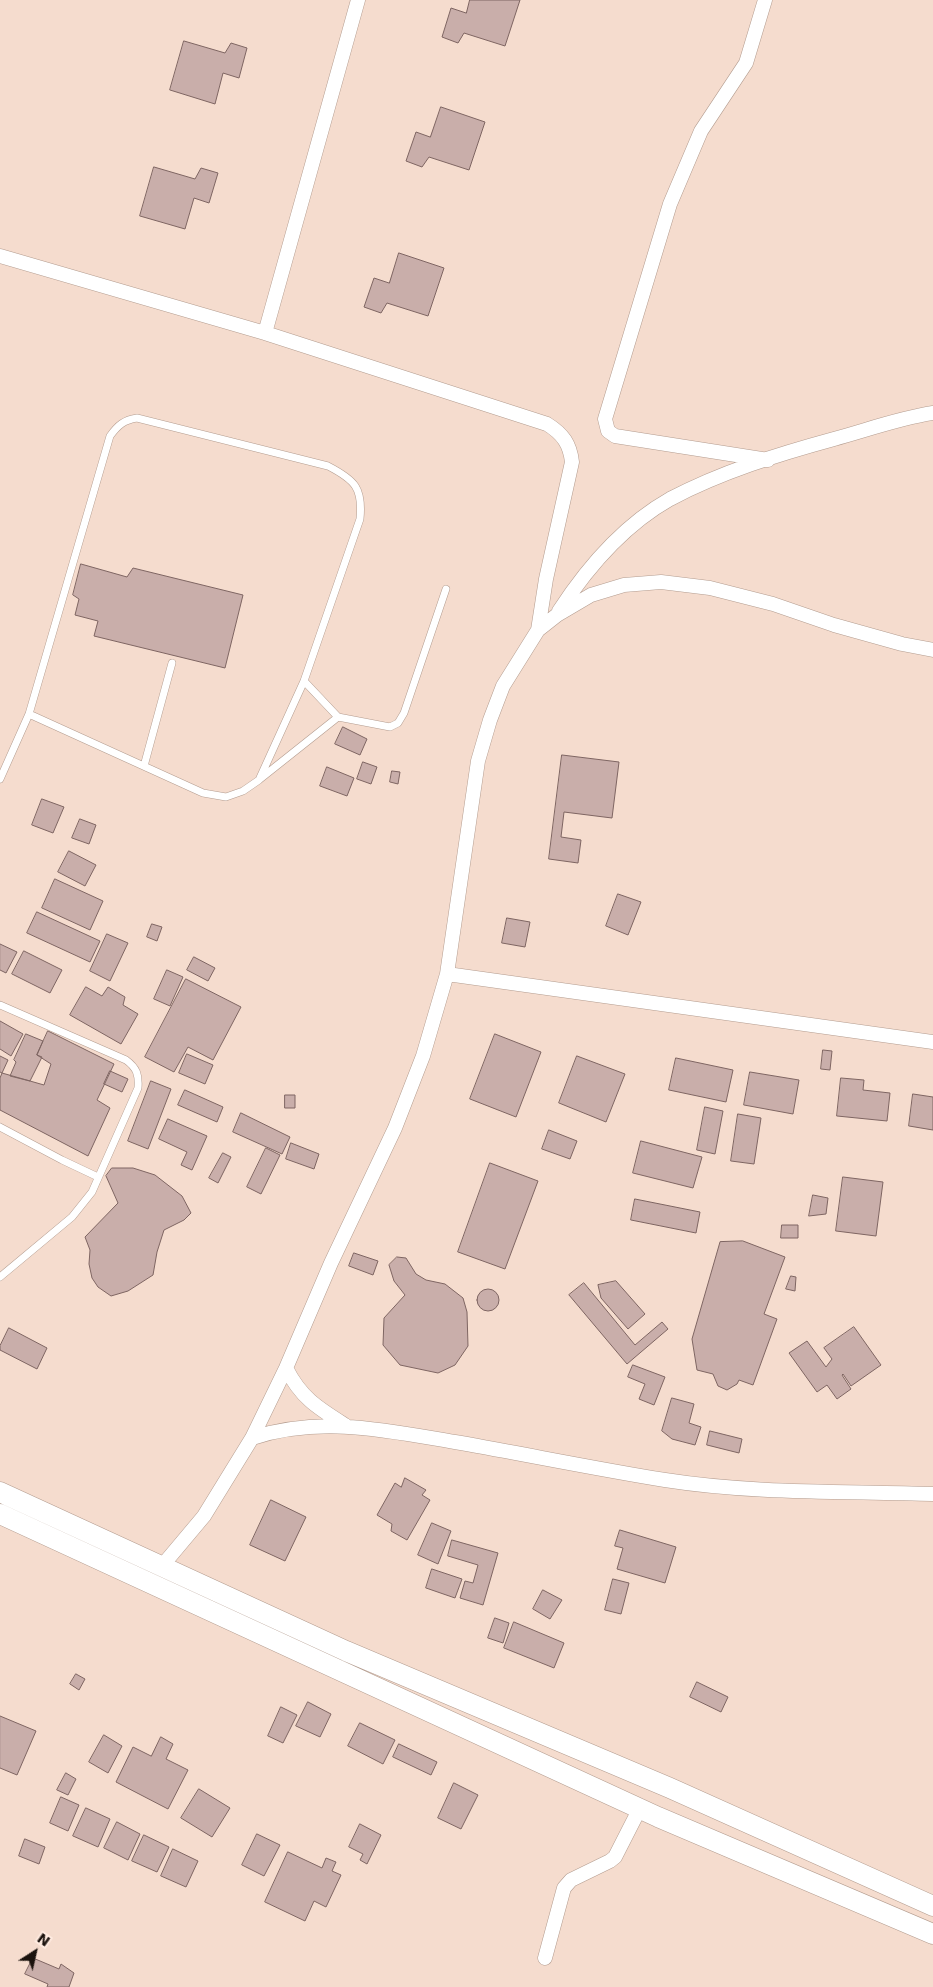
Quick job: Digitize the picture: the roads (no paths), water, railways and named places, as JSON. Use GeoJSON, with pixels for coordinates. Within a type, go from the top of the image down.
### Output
{"type":"FeatureCollection","features":[{"type":"Feature","properties":{"kind":"main road"},"geometry":{"type":"LineString","coordinates":[[0,1492],[346,1651],[670,1788],[933,1906]]}},
{"type":"Feature","properties":{"kind":"main road"},"geometry":{"type":"LineString","coordinates":[[0,1514],[640,1808],[933,1934]]}},
{"type":"Feature","properties":{"kind":"street"},"geometry":{"type":"LineString","coordinates":[[265,333],[358,0]]}},
{"type":"Feature","properties":{"kind":"street"},"geometry":{"type":"LineString","coordinates":[[766,0],[746,63],[701,131],[670,204],[605,418],[608,431],[615,436],[768,460]]}},
{"type":"Feature","properties":{"kind":"street"},"geometry":{"type":"LineString","coordinates":[[0,256],[265,333],[547,424],[558,431],[566,439],[571,450],[572,462],[546,579],[538,630]]}},
{"type":"Feature","properties":{"kind":"street"},"geometry":{"type":"LineString","coordinates":[[557,615],[577,584],[605,552],[638,521],[669,500],[704,483],[768,460],[814,445],[933,413]]}},
{"type":"Feature","properties":{"kind":"street"},"geometry":{"type":"LineString","coordinates":[[162,1566],[204,1516],[252,1438],[286,1368],[331,1263],[395,1128],[423,1056],[448,974],[478,761],[490,720],[503,686],[538,630],[557,615],[592,595],[624,585],[661,582],[710,588],[773,604],[834,625],[894,642],[933,650]]}},
{"type":"Feature","properties":{"kind":"street"},"geometry":{"type":"LineString","coordinates":[[448,974],[933,1042]]}},
{"type":"Feature","properties":{"kind":"street"},"geometry":{"type":"LineString","coordinates":[[286,1368],[301,1393],[312,1404],[345,1425]]}},
{"type":"Feature","properties":{"kind":"street"},"geometry":{"type":"LineString","coordinates":[[252,1438],[298,1427],[345,1425],[440,1439],[666,1480],[719,1487],[933,1494]]}},
{"type":"Feature","properties":{"kind":"street"},"geometry":{"type":"LineString","coordinates":[[545,1958],[564,1888],[571,1880],[610,1862],[615,1857],[640,1808]]}},
{"type":"Feature","properties":{"kind":"lane"},"geometry":{"type":"LineString","coordinates":[[0,779],[29,714],[110,436],[118,425],[127,420],[137,418],[328,466],[346,475],[358,488],[362,501],[360,519],[304,681],[258,780]]}},
{"type":"Feature","properties":{"kind":"lane"},"geometry":{"type":"LineString","coordinates":[[304,681],[338,717],[390,727],[398,722],[404,714],[446,589]]}},
{"type":"Feature","properties":{"kind":"lane"},"geometry":{"type":"LineString","coordinates":[[144,766],[172,663]]}},
{"type":"Feature","properties":{"kind":"lane"},"geometry":{"type":"LineString","coordinates":[[29,714],[203,793],[226,797],[244,791],[338,717]]}},
{"type":"Feature","properties":{"kind":"lane"},"geometry":{"type":"LineString","coordinates":[[0,1005],[126,1060],[134,1066],[139,1077],[138,1088],[92,1192],[72,1217],[0,1277]]}},
{"type":"Feature","properties":{"kind":"lane"},"geometry":{"type":"LineString","coordinates":[[0,1126],[62,1160],[98,1177]]}}]}
